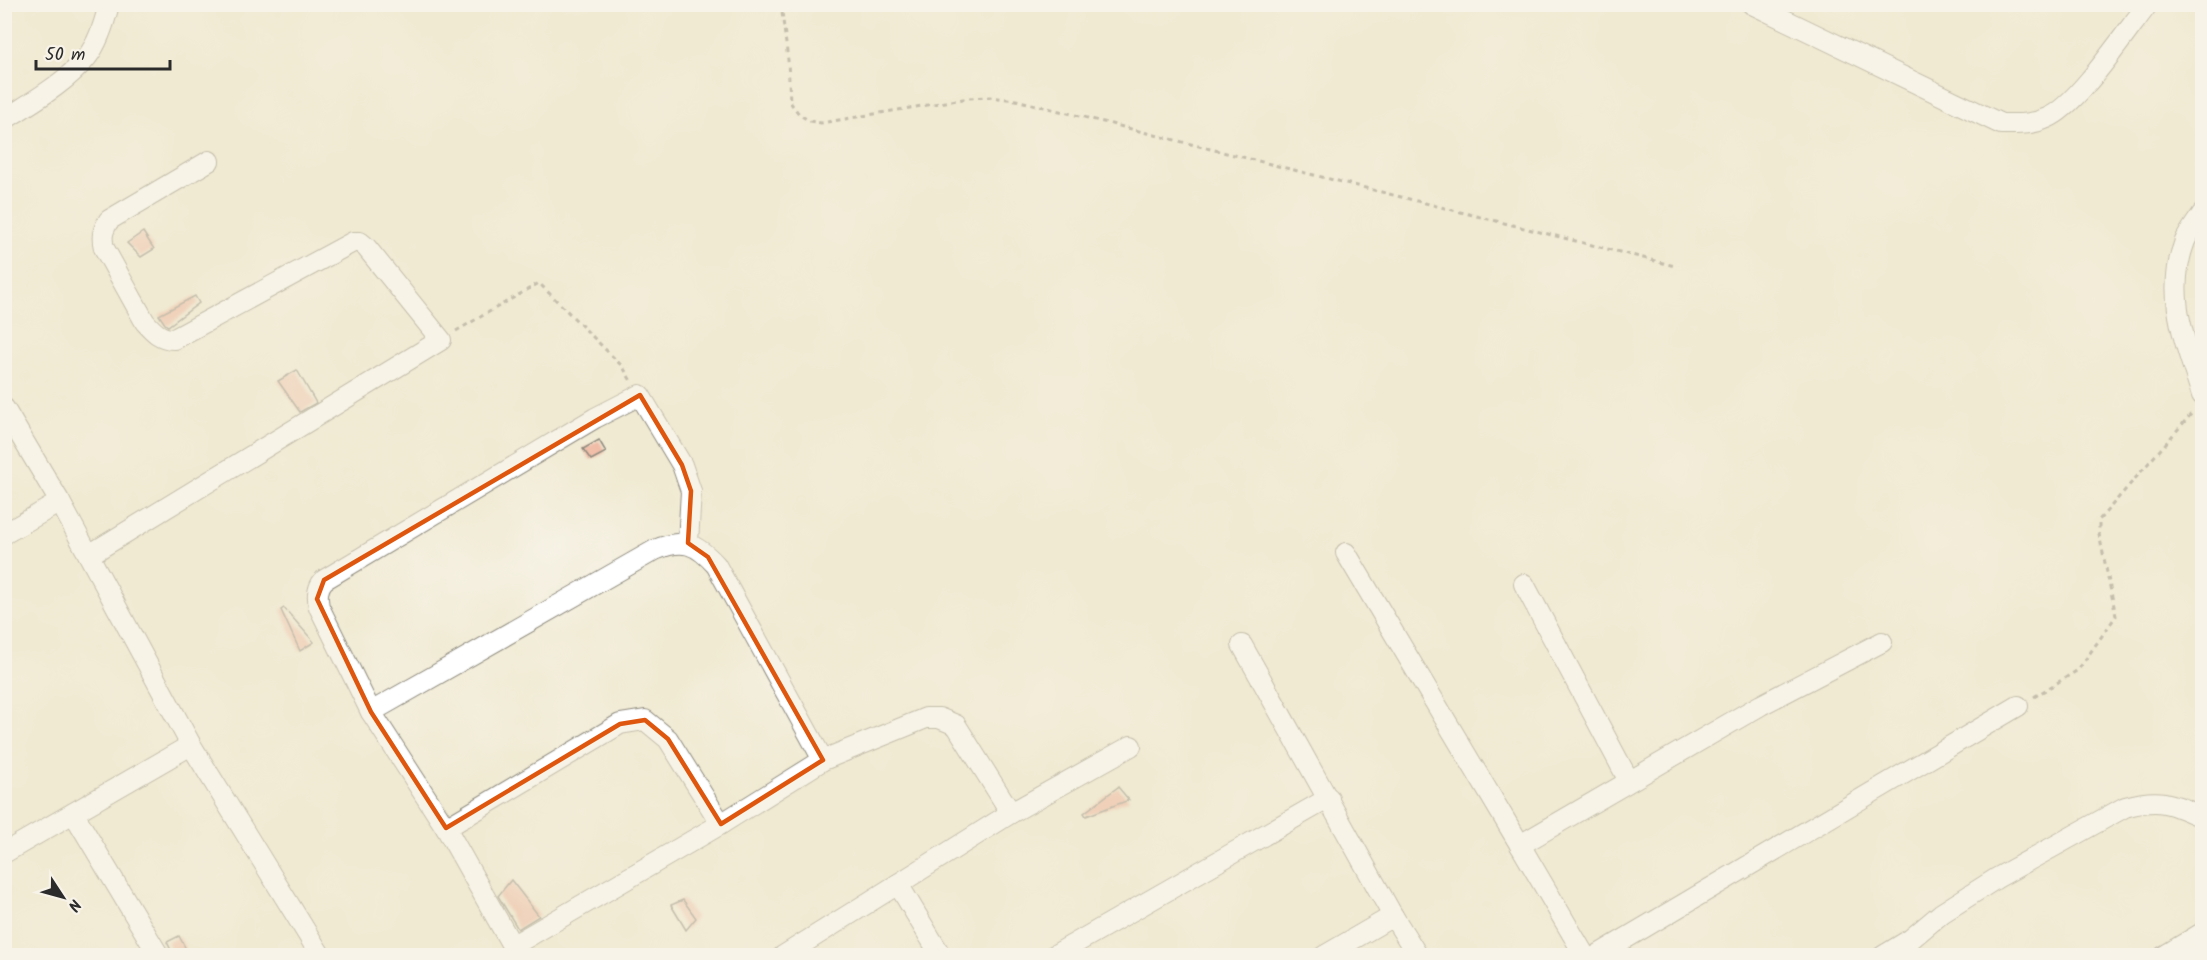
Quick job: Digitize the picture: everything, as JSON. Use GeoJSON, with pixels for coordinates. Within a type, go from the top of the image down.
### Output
{"type":"FeatureCollection","features":[{"type":"Feature","properties":{"kind":"street"},"geometry":{"type":"LineString","coordinates":[[4,120],[65,80],[89,55],[105,20],[109,4]]}},
{"type":"Feature","properties":{"kind":"street"},"geometry":{"type":"LineString","coordinates":[[1752,4],[2001,124],[2028,124],[2049,118],[2069,104],[2148,4]]}},
{"type":"Feature","properties":{"kind":"street"},"geometry":{"type":"LineString","coordinates":[[89,555],[441,340],[360,242],[353,242],[174,339],[164,339],[153,331],[145,322],[104,248],[102,238],[104,229],[109,220],[209,160]]}},
{"type":"Feature","properties":{"kind":"street"},"geometry":{"type":"LineString","coordinates":[[2199,402],[2179,321],[2175,293],[2177,270],[2185,240],[2202,214]]}},
{"type":"Feature","properties":{"kind":"street"},"geometry":{"type":"LineString","coordinates":[[688,543],[691,491],[682,465],[639,395],[595,418],[324,580],[320,585],[319,607],[371,712],[446,828],[515,951],[824,760],[926,718],[939,718],[956,725],[1011,813]]}},
{"type":"Feature","properties":{"kind":"street"},"geometry":{"type":"LineString","coordinates":[[4,408],[60,502],[191,745],[321,956]]}},
{"type":"Feature","properties":{"kind":"street"},"geometry":{"type":"LineString","coordinates":[[4,534],[60,502]]}},
{"type":"Feature","properties":{"kind":"street"},"geometry":{"type":"LineString","coordinates":[[371,712],[655,550],[671,543],[688,543],[716,565],[824,760]]}},
{"type":"Feature","properties":{"kind":"street"},"geometry":{"type":"LineString","coordinates":[[1346,553],[1585,956]]}},
{"type":"Feature","properties":{"kind":"street"},"geometry":{"type":"LineString","coordinates":[[1524,584],[1629,781]]}},
{"type":"Feature","properties":{"kind":"street"},"geometry":{"type":"LineString","coordinates":[[1520,845],[1761,705],[1882,642]]}},
{"type":"Feature","properties":{"kind":"street"},"geometry":{"type":"LineString","coordinates":[[1242,645],[1418,956]]}},
{"type":"Feature","properties":{"kind":"street"},"geometry":{"type":"LineString","coordinates":[[1596,956],[2018,706]]}},
{"type":"Feature","properties":{"kind":"street"},"geometry":{"type":"LineString","coordinates":[[446,828],[620,724],[645,720],[668,739],[721,824]]}},
{"type":"Feature","properties":{"kind":"street"},"geometry":{"type":"LineString","coordinates":[[4,853],[191,745]]}},
{"type":"Feature","properties":{"kind":"street"},"geometry":{"type":"LineString","coordinates":[[785,955],[1011,813],[1131,746]]}},
{"type":"Feature","properties":{"kind":"street"},"geometry":{"type":"LineString","coordinates":[[1053,956],[1329,798]]}},
{"type":"Feature","properties":{"kind":"street"},"geometry":{"type":"LineString","coordinates":[[1883,956],[1911,939],[1942,913],[1997,878],[2125,807],[2140,802],[2158,801],[2172,803],[2202,817]]}},
{"type":"Feature","properties":{"kind":"street"},"geometry":{"type":"LineString","coordinates":[[74,814],[159,956]]}},
{"type":"Feature","properties":{"kind":"street"},"geometry":{"type":"LineString","coordinates":[[898,884],[941,956]]}},
{"type":"Feature","properties":{"kind":"street"},"geometry":{"type":"LineString","coordinates":[[1324,956],[1394,916]]}},
{"type":"Feature","properties":{"kind":"street"},"geometry":{"type":"LineString","coordinates":[[2164,956],[2202,933]]}},
{"type":"Feature","properties":{"kind":"path"},"geometry":{"type":"LineString","coordinates":[[781,4],[788,60],[790,102],[799,114],[809,121],[821,123],[969,98],[990,97],[1016,100],[1675,266]]}},
{"type":"Feature","properties":{"kind":"path"},"geometry":{"type":"LineString","coordinates":[[441,340],[539,283],[623,366],[639,395]]}},
{"type":"Feature","properties":{"kind":"path"},"geometry":{"type":"LineString","coordinates":[[2018,706],[2078,670],[2116,616],[2099,534],[2099,519],[2199,402]]}},
{"type":"Feature","properties":{"kind":"highlighted area"},"geometry":{"type":"Polygon","coordinates":[[[640,395],[682,465],[691,491],[688,543],[708,557],[823,760],[721,824],[668,739],[645,720],[620,724],[446,828],[371,712],[317,599],[324,580],[640,395]]]}},
{"type":"Feature","properties":{"kind":"building"},"geometry":{"type":"Polygon","coordinates":[[[143,232],[154,249],[141,257],[127,243],[143,232]]]}},
{"type":"Feature","properties":{"kind":"building"},"geometry":{"type":"Polygon","coordinates":[[[195,296],[199,303],[168,326],[165,324],[159,315],[195,296]]]}},
{"type":"Feature","properties":{"kind":"building"},"geometry":{"type":"Polygon","coordinates":[[[297,370],[316,403],[300,412],[278,381],[297,370]]]}},
{"type":"Feature","properties":{"kind":"building"},"geometry":{"type":"Polygon","coordinates":[[[599,440],[606,452],[591,460],[583,449],[599,440]]]}},
{"type":"Feature","properties":{"kind":"building"},"geometry":{"type":"Polygon","coordinates":[[[284,608],[314,642],[300,651],[281,610],[284,608]]]}},
{"type":"Feature","properties":{"kind":"building"},"geometry":{"type":"Polygon","coordinates":[[[1118,787],[1129,800],[1086,816],[1084,813],[1118,787]]]}},
{"type":"Feature","properties":{"kind":"building"},"geometry":{"type":"Polygon","coordinates":[[[511,880],[539,916],[518,929],[498,896],[511,880]]]}},
{"type":"Feature","properties":{"kind":"building"},"geometry":{"type":"Polygon","coordinates":[[[683,900],[696,918],[686,930],[671,905],[683,900]]]}},
{"type":"Feature","properties":{"kind":"building"},"geometry":{"type":"Polygon","coordinates":[[[179,936],[187,951],[174,956],[167,942],[179,936]]]}}]}
